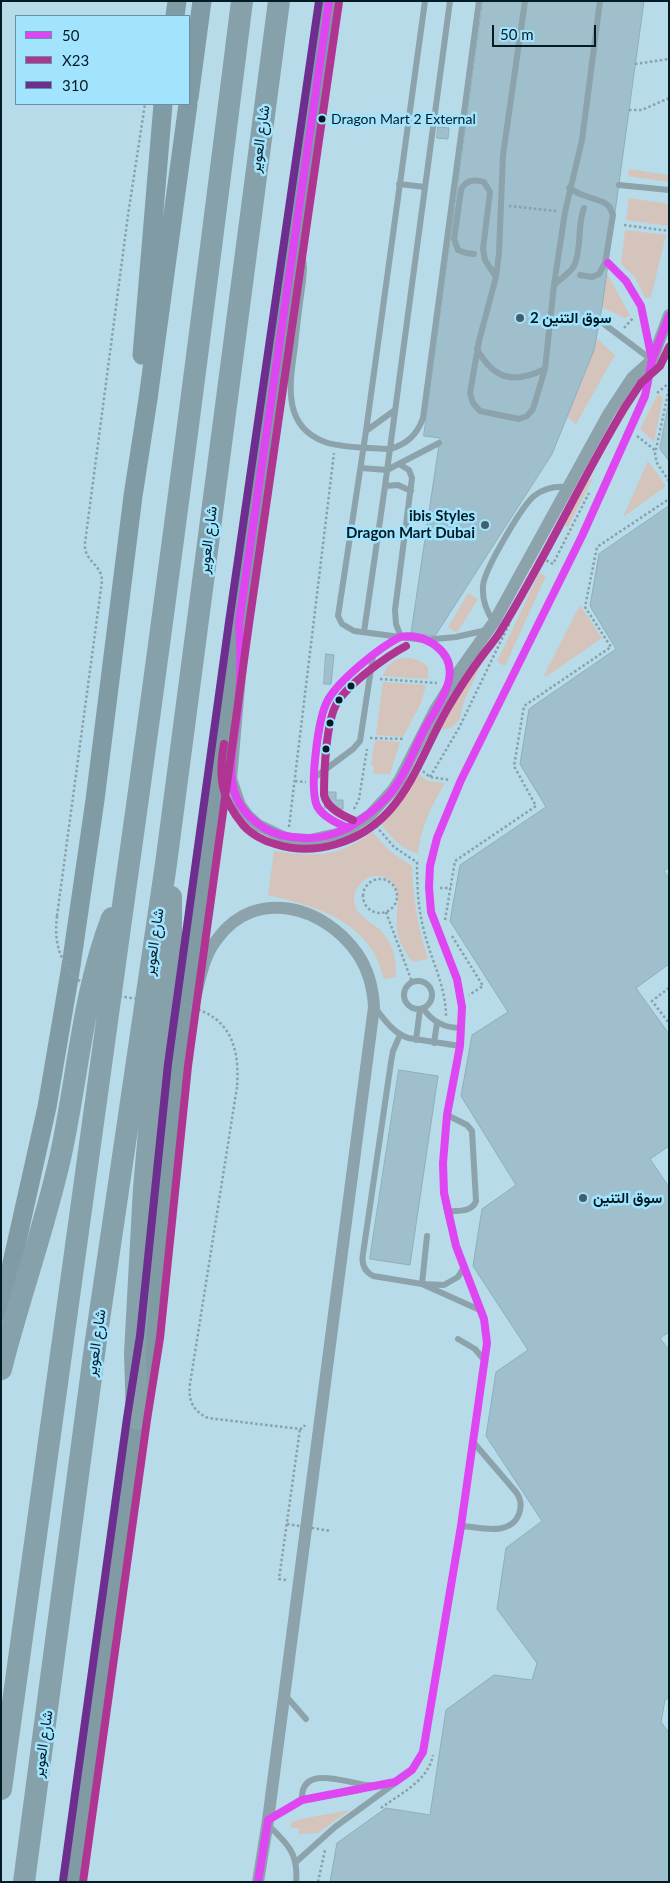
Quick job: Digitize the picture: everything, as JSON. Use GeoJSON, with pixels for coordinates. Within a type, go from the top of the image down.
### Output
{"type":"FeatureCollection","features":[{"type":"Feature","properties":{"kind":"highway"},"geometry":{"type":"LineString","coordinates":[[1,1789],[46,1447],[126,887],[242,1]]}},
{"type":"Feature","properties":{"kind":"highway","name":"شارع العوير"},"geometry":{"type":"LineString","coordinates":[[24,1882],[93,1357],[166,864],[278,1]]}},
{"type":"Feature","properties":{"kind":"highway"},"geometry":{"type":"LineString","coordinates":[[137,1419],[135,1353],[144,1188],[172,927],[172,906],[166,864]]}},
{"type":"Feature","properties":{"kind":"highway"},"geometry":{"type":"LineString","coordinates":[[1,1369],[58,1167],[95,966],[114,912],[126,887]]}},
{"type":"Feature","properties":{"kind":"main road"},"geometry":{"type":"LineString","coordinates":[[175,15],[177,1]]}},
{"type":"Feature","properties":{"kind":"main road"},"geometry":{"type":"LineString","coordinates":[[190,91],[202,1]]}},
{"type":"Feature","properties":{"kind":"main road"},"geometry":{"type":"LineString","coordinates":[[73,1882],[150,1337],[178,1065],[239,623],[298,227],[329,1]]}},
{"type":"Feature","properties":{"kind":"main road"},"geometry":{"type":"LineString","coordinates":[[133,496],[136,418],[164,105]]}},
{"type":"Feature","properties":{"kind":"main road"},"geometry":{"type":"LineString","coordinates":[[1,1312],[35,1166],[62,1022],[92,819],[133,496],[188,105]]}},
{"type":"Feature","properties":{"kind":"street"},"geometry":{"type":"LineString","coordinates":[[239,623],[241,668],[230,779],[240,805],[258,825],[287,839],[310,840],[324,838],[370,815],[392,791],[447,688],[492,626],[567,487],[626,387],[652,360],[669,315]]}},
{"type":"Feature","properties":{"kind":"street"},"geometry":{"type":"LineString","coordinates":[[178,1065],[203,968],[211,947],[232,922],[240,916],[259,909],[279,907],[298,911],[320,920],[340,932],[358,954],[373,993],[374,1007],[300,1582],[268,1822],[258,1882]]}},
{"type":"Feature","properties":{"kind":"lane"},"geometry":{"type":"LineString","coordinates":[[424,1],[366,431],[338,616],[345,627],[354,631],[424,640],[466,636],[492,626],[483,596],[484,576],[488,567],[530,500],[547,489],[567,487]]}},
{"type":"Feature","properties":{"kind":"lane"},"geometry":{"type":"LineString","coordinates":[[364,632],[388,470],[450,1]]}},
{"type":"Feature","properties":{"kind":"lane"},"geometry":{"type":"LineString","coordinates":[[298,227],[304,267],[290,384],[291,406],[301,425],[308,432],[326,443],[363,448],[390,449],[408,442],[420,427],[423,418],[479,1]]}},
{"type":"Feature","properties":{"kind":"lane"},"geometry":{"type":"LineString","coordinates":[[525,1],[503,155],[502,205],[496,277],[477,349],[471,398],[476,408],[485,413],[513,418],[527,416],[535,405],[545,369],[554,285],[565,212],[582,140],[600,1]]}},
{"type":"Feature","properties":{"kind":"lane"},"geometry":{"type":"LineString","coordinates":[[474,254],[466,254],[458,250],[454,239],[461,190],[463,185],[473,180],[484,182],[490,192],[483,249],[485,260],[496,277]]}},
{"type":"Feature","properties":{"kind":"lane"},"geometry":{"type":"LineString","coordinates":[[399,184],[424,187]]}},
{"type":"Feature","properties":{"kind":"lane"},"geometry":{"type":"LineString","coordinates":[[619,185],[669,190]]}},
{"type":"Feature","properties":{"kind":"lane"},"geometry":{"type":"LineString","coordinates":[[570,188],[580,194],[604,202],[609,206],[613,215],[604,267],[596,276],[588,277],[580,274]]}},
{"type":"Feature","properties":{"kind":"lane"},"geometry":{"type":"LineString","coordinates":[[554,285],[569,272],[575,263],[580,220],[584,208]]}},
{"type":"Feature","properties":{"kind":"lane"},"geometry":{"type":"LineString","coordinates":[[296,1862],[335,1827],[409,1773],[415,1767],[423,1752],[474,1442],[485,1361],[486,1331],[482,1311],[464,1267],[447,1212],[443,1176],[447,1115],[460,1046],[462,1000],[457,979],[431,912],[430,866],[437,838],[461,780],[582,536],[645,396],[652,360],[640,306],[626,281],[608,263]]}},
{"type":"Feature","properties":{"kind":"lane"},"geometry":{"type":"LineString","coordinates":[[600,321],[652,360]]}},
{"type":"Feature","properties":{"kind":"lane"},"geometry":{"type":"LineString","coordinates":[[477,349],[489,368],[506,376],[514,378],[528,377],[545,369]]}},
{"type":"Feature","properties":{"kind":"lane"},"geometry":{"type":"LineString","coordinates":[[366,431],[395,410]]}},
{"type":"Feature","properties":{"kind":"lane"},"geometry":{"type":"LineString","coordinates":[[360,468],[388,470],[439,443]]}},
{"type":"Feature","properties":{"kind":"lane"},"geometry":{"type":"LineString","coordinates":[[399,464],[406,467],[411,474],[411,491],[394,610],[396,624],[401,637]]}},
{"type":"Feature","properties":{"kind":"lane"},"geometry":{"type":"LineString","coordinates":[[385,486],[398,485],[411,491]]}},
{"type":"Feature","properties":{"kind":"lane"},"geometry":{"type":"LineString","coordinates":[[344,827],[331,820],[317,806],[314,791],[317,751],[327,700],[335,690],[384,646],[401,637]]}},
{"type":"Feature","properties":{"kind":"lane"},"geometry":{"type":"LineString","coordinates":[[424,640],[440,649],[445,656],[449,665],[447,688]]}},
{"type":"Feature","properties":{"kind":"lane"},"geometry":{"type":"LineString","coordinates":[[314,778],[353,749],[360,741],[373,656]]}},
{"type":"Feature","properties":{"kind":"lane"},"geometry":{"type":"LineString","coordinates":[[416,1040],[421,1009],[430,1002],[432,994],[429,985],[421,981],[412,982],[406,988],[404,997],[411,1007],[421,1009],[437,1023],[446,1027],[461,1028]]}},
{"type":"Feature","properties":{"kind":"lane"},"geometry":{"type":"LineString","coordinates":[[374,1007],[400,1035],[416,1040],[460,1046]]}},
{"type":"Feature","properties":{"kind":"lane"},"geometry":{"type":"LineString","coordinates":[[434,1043],[437,1023]]}},
{"type":"Feature","properties":{"kind":"lane"},"geometry":{"type":"LineString","coordinates":[[400,1035],[393,1051],[362,1258],[365,1269],[374,1276],[440,1285],[449,1283],[458,1276],[464,1267]]}},
{"type":"Feature","properties":{"kind":"lane"},"geometry":{"type":"LineString","coordinates":[[447,1115],[467,1125],[472,1131],[476,1201],[470,1209],[447,1212]]}},
{"type":"Feature","properties":{"kind":"lane"},"geometry":{"type":"LineString","coordinates":[[422,1284],[428,1236]]}},
{"type":"Feature","properties":{"kind":"lane"},"geometry":{"type":"LineString","coordinates":[[422,1284],[482,1311]]}},
{"type":"Feature","properties":{"kind":"lane"},"geometry":{"type":"LineString","coordinates":[[458,1339],[475,1349],[485,1361]]}},
{"type":"Feature","properties":{"kind":"lane"},"geometry":{"type":"LineString","coordinates":[[461,1526],[491,1529],[506,1528],[516,1519],[521,1506],[520,1498],[516,1492],[474,1442]]}},
{"type":"Feature","properties":{"kind":"lane"},"geometry":{"type":"LineString","coordinates":[[285,1694],[306,1719]]}},
{"type":"Feature","properties":{"kind":"lane"},"geometry":{"type":"LineString","coordinates":[[302,1800],[304,1787],[311,1781],[320,1778],[376,1785]]}},
{"type":"Feature","properties":{"kind":"lane"},"geometry":{"type":"LineString","coordinates":[[296,1882],[296,1862],[288,1846],[268,1822],[302,1800],[395,1782]]}},
{"type":"Feature","properties":{"kind":"path"},"geometry":{"type":"LineString","coordinates":[[635,64],[669,59]]}},
{"type":"Feature","properties":{"kind":"path"},"geometry":{"type":"LineString","coordinates":[[629,110],[642,110],[669,98]]}},
{"type":"Feature","properties":{"kind":"path"},"geometry":{"type":"LineString","coordinates":[[145,105],[128,215],[85,543],[86,554],[99,569],[102,581],[57,916],[58,948],[67,967],[82,982],[101,992],[194,1007],[216,1020],[231,1039],[236,1050],[238,1062],[237,1087],[190,1384],[190,1401],[201,1415],[208,1418],[300,1429]]}},
{"type":"Feature","properties":{"kind":"path"},"geometry":{"type":"LineString","coordinates":[[502,205],[565,212]]}},
{"type":"Feature","properties":{"kind":"path"},"geometry":{"type":"LineString","coordinates":[[624,225],[669,231]]}},
{"type":"Feature","properties":{"kind":"path"},"geometry":{"type":"LineString","coordinates":[[618,334],[634,317],[632,309],[640,306]]}},
{"type":"Feature","properties":{"kind":"path"},"geometry":{"type":"LineString","coordinates":[[654,397],[669,383]]}},
{"type":"Feature","properties":{"kind":"path"},"geometry":{"type":"LineString","coordinates":[[669,389],[656,451],[657,463],[669,481]]}},
{"type":"Feature","properties":{"kind":"path"},"geometry":{"type":"LineString","coordinates":[[634,434],[656,451]]}},
{"type":"Feature","properties":{"kind":"path"},"geometry":{"type":"LineString","coordinates":[[287,839],[335,444]]}},
{"type":"Feature","properties":{"kind":"path"},"geometry":{"type":"LineString","coordinates":[[445,924],[455,861],[536,806],[514,766],[524,706],[611,647],[585,606],[597,547],[669,498]]}},
{"type":"Feature","properties":{"kind":"path"},"geometry":{"type":"LineString","coordinates":[[430,777],[459,728],[511,621]]}},
{"type":"Feature","properties":{"kind":"path"},"geometry":{"type":"LineString","coordinates":[[369,678],[447,688]]}},
{"type":"Feature","properties":{"kind":"path"},"geometry":{"type":"LineString","coordinates":[[344,827],[356,808],[359,799],[370,730]]}},
{"type":"Feature","properties":{"kind":"path"},"geometry":{"type":"LineString","coordinates":[[369,738],[419,740]]}},
{"type":"Feature","properties":{"kind":"path"},"geometry":{"type":"LineString","coordinates":[[411,757],[421,770],[430,777],[440,780],[461,780]]}},
{"type":"Feature","properties":{"kind":"path"},"geometry":{"type":"LineString","coordinates":[[359,799],[376,827],[390,842],[405,855],[417,862],[430,866]]}},
{"type":"Feature","properties":{"kind":"path"},"geometry":{"type":"LineString","coordinates":[[417,862],[420,913],[424,932],[440,978],[446,1006],[446,1027]]}},
{"type":"Feature","properties":{"kind":"path"},"geometry":{"type":"LineString","coordinates":[[385,879],[390,882],[397,892],[395,904],[386,912],[375,913],[365,905],[363,900],[364,888],[373,880],[385,879]]}},
{"type":"Feature","properties":{"kind":"path"},"geometry":{"type":"LineString","coordinates":[[386,912],[412,982]]}},
{"type":"Feature","properties":{"kind":"path"},"geometry":{"type":"LineString","coordinates":[[446,1006],[462,1000],[483,986],[449,932]]}},
{"type":"Feature","properties":{"kind":"path"},"geometry":{"type":"LineString","coordinates":[[669,988],[652,1001],[669,1023]]}},
{"type":"Feature","properties":{"kind":"path"},"geometry":{"type":"LineString","coordinates":[[300,1582],[279,1579],[300,1429],[305,1424]]}},
{"type":"Feature","properties":{"kind":"path"},"geometry":{"type":"LineString","coordinates":[[287,1524],[331,1530]]}},
{"type":"Feature","properties":{"kind":"path"},"geometry":{"type":"LineString","coordinates":[[377,1810],[425,1776],[431,1764],[434,1748]]}},
{"type":"Feature","properties":{"kind":"path"},"geometry":{"type":"LineString","coordinates":[[318,1882],[324,1850],[328,1845]]}},
{"type":"Feature","properties":{"kind":"shaded area"},"geometry":{"type":"Polygon","coordinates":[[[629,169],[669,175],[669,182],[628,176],[629,169]]]}},
{"type":"Feature","properties":{"kind":"shaded area"},"geometry":{"type":"Polygon","coordinates":[[[629,198],[669,204],[668,226],[626,220],[629,198]]]}},
{"type":"Feature","properties":{"kind":"shaded area"},"geometry":{"type":"Polygon","coordinates":[[[625,230],[666,235],[651,297],[645,298],[635,277],[621,264],[625,230]]]}},
{"type":"Feature","properties":{"kind":"shaded area"},"geometry":{"type":"Polygon","coordinates":[[[607,274],[630,315],[625,318],[602,307],[607,274]]]}},
{"type":"Feature","properties":{"kind":"shaded area"},"geometry":{"type":"Polygon","coordinates":[[[597,339],[615,355],[576,424],[567,417],[597,339]]]}},
{"type":"Feature","properties":{"kind":"shaded area"},"geometry":{"type":"Polygon","coordinates":[[[658,394],[663,398],[654,442],[640,429],[658,394]]]}},
{"type":"Feature","properties":{"kind":"shaded area"},"geometry":{"type":"Polygon","coordinates":[[[648,461],[666,486],[623,517],[648,461]]]}},
{"type":"Feature","properties":{"kind":"shaded area"},"geometry":{"type":"Polygon","coordinates":[[[593,478],[568,527],[563,524],[585,482],[593,478]]]}},
{"type":"Feature","properties":{"kind":"shaded area"},"geometry":{"type":"Polygon","coordinates":[[[539,573],[546,576],[505,666],[497,662],[539,573]]]}},
{"type":"Feature","properties":{"kind":"shaded area"},"geometry":{"type":"Polygon","coordinates":[[[468,593],[478,599],[457,633],[448,627],[468,593]]]}},
{"type":"Feature","properties":{"kind":"shaded area"},"geometry":{"type":"Polygon","coordinates":[[[580,605],[602,638],[546,677],[544,675],[580,605]]]}},
{"type":"Feature","properties":{"kind":"shaded area"},"geometry":{"type":"Polygon","coordinates":[[[401,658],[419,661],[428,667],[428,679],[383,676],[389,664],[401,658]]]}},
{"type":"Feature","properties":{"kind":"shaded area"},"geometry":{"type":"Polygon","coordinates":[[[479,663],[481,664],[463,704],[460,719],[451,728],[439,730],[459,692],[479,663]]]}},
{"type":"Feature","properties":{"kind":"shaded area"},"geometry":{"type":"Polygon","coordinates":[[[383,682],[426,685],[421,703],[403,737],[376,735],[383,682]]]}},
{"type":"Feature","properties":{"kind":"shaded area"},"geometry":{"type":"Polygon","coordinates":[[[375,740],[400,742],[390,774],[373,774],[374,766],[371,766],[375,740]]]}},
{"type":"Feature","properties":{"kind":"shaded area"},"geometry":{"type":"Polygon","coordinates":[[[415,770],[427,781],[445,783],[427,817],[421,835],[418,854],[396,842],[380,822],[398,801],[415,770]]]}},
{"type":"Feature","properties":{"kind":"shaded area"},"geometry":{"type":"Polygon","coordinates":[[[372,832],[391,852],[412,866],[417,913],[428,959],[413,962],[402,945],[397,927],[398,900],[393,883],[387,878],[379,876],[370,877],[359,885],[355,893],[354,902],[361,915],[385,935],[394,953],[396,977],[384,979],[372,950],[352,928],[311,907],[268,895],[274,851],[326,854],[348,847],[372,832]]]}},
{"type":"Feature","properties":{"kind":"shaded area"},"geometry":{"type":"Polygon","coordinates":[[[350,1810],[318,1833],[299,1834],[299,1828],[292,1828],[290,1823],[301,1819],[350,1810]]]}},
{"type":"Feature","properties":{"kind":"building","name":"سوق التنين 2"},"geometry":{"type":"Polygon","coordinates":[[[483,1],[644,1],[602,307],[594,350],[552,454],[435,636],[411,633],[440,438],[424,436],[483,1]]]}},
{"type":"Feature","properties":{"kind":"building"},"geometry":{"type":"Polygon","coordinates":[[[438,127],[449,128],[448,139],[437,138],[438,127]]]}},
{"type":"Feature","properties":{"kind":"building"},"geometry":{"type":"Polygon","coordinates":[[[669,401],[669,461],[660,449],[669,401]]]}},
{"type":"Feature","properties":{"kind":"building","name":"سوق التنين"},"geometry":{"type":"Polygon","coordinates":[[[669,506],[669,867],[664,871],[669,878],[669,964],[636,988],[669,1034],[669,1146],[650,1159],[669,1187],[669,1332],[660,1338],[669,1350],[669,1697],[665,1700],[661,1722],[669,1733],[669,1882],[330,1882],[337,1843],[386,1808],[430,1815],[446,1710],[494,1675],[532,1680],[537,1663],[497,1609],[506,1548],[542,1521],[486,1436],[496,1372],[528,1350],[473,1266],[482,1209],[516,1185],[461,1096],[472,1035],[508,1012],[450,921],[460,865],[546,807],[520,764],[529,709],[616,649],[590,606],[599,554],[669,506]]]}},
{"type":"Feature","properties":{"kind":"building"},"geometry":{"type":"Polygon","coordinates":[[[326,654],[334,655],[331,684],[324,684],[326,654]]]}},
{"type":"Feature","properties":{"kind":"building"},"geometry":{"type":"Polygon","coordinates":[[[325,792],[336,792],[336,800],[343,800],[343,809],[325,808],[325,792]]]}},
{"type":"Feature","properties":{"kind":"building"},"geometry":{"type":"Polygon","coordinates":[[[399,1070],[438,1076],[410,1265],[370,1259],[399,1070]]]}},
{"type":"Feature","properties":{"kind":"transit line","name":"310"},"geometry":{"type":"LineString","coordinates":[[63,1881],[140,1336],[168,1064],[229,622],[319,1]]}},
{"type":"Feature","properties":{"kind":"transit line","name":"50"},"geometry":{"type":"LineString","coordinates":[[329,1],[239,623],[240,686],[231,764],[234,791],[240,804],[252,819],[268,830],[298,838],[315,838],[332,835],[348,828]]}},
{"type":"Feature","properties":{"kind":"transit line","name":"X23"},"geometry":{"type":"LineString","coordinates":[[83,1882],[160,1338],[188,1066],[249,624],[339,2]]}},
{"type":"Feature","properties":{"kind":"transit line","name":"50"},"geometry":{"type":"LineString","coordinates":[[608,263],[626,281],[641,306],[652,360]]}},
{"type":"Feature","properties":{"kind":"transit line","name":"50"},"geometry":{"type":"LineString","coordinates":[[258,1882],[268,1820],[302,1800],[395,1782],[412,1770],[423,1752],[461,1526],[487,1343],[484,1319],[456,1246],[444,1193],[443,1163],[447,1115],[460,1046],[462,1007],[457,979],[431,912],[430,866],[437,838],[461,780],[582,536],[645,396],[652,360],[669,316]]}},
{"type":"Feature","properties":{"kind":"transit line","name":"X23"},"geometry":{"type":"LineString","coordinates":[[224,744],[221,767],[226,796],[230,806],[243,825],[262,839],[290,848],[306,849],[321,847],[351,838],[378,822],[407,787],[453,700],[473,668],[498,635],[516,604],[625,407],[641,383],[660,366],[669,347]]}},
{"type":"Feature","properties":{"kind":"transit line","name":"50"},"geometry":{"type":"LineString","coordinates":[[409,636],[428,641],[436,646],[445,656],[449,667],[446,690],[394,788],[375,809],[348,828],[323,813],[317,806],[315,797],[314,769],[324,709],[333,692],[350,674],[371,656],[400,637],[409,636]]}},
{"type":"Feature","properties":{"kind":"transit line","name":"X23"},"geometry":{"type":"LineString","coordinates":[[353,820],[331,807],[324,795],[326,747],[333,711],[350,687],[379,663],[406,646]]}},
{"type":"Feature","properties":{"kind":"place","name":"Dragon Mart 2 External"},"geometry":{"type":"Point","coordinates":[322,119]}},
{"type":"Feature","properties":{"kind":"place","name":"سوق التنين 2"},"geometry":{"type":"Point","coordinates":[520,318]}},
{"type":"Feature","properties":{"kind":"place","name":"ibis Styles Dragon Mart Dubai"},"geometry":{"type":"Point","coordinates":[485,525]}},
{"type":"Feature","properties":{"kind":"place","name":"سوق التنين"},"geometry":{"type":"Point","coordinates":[583,1198]}}]}
